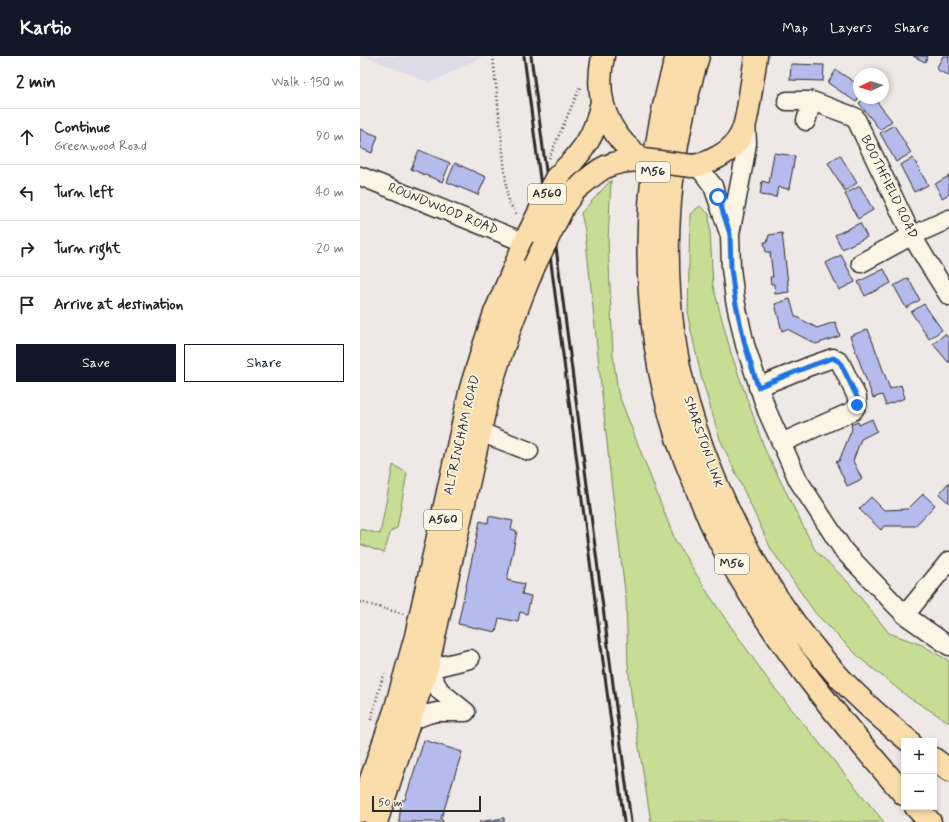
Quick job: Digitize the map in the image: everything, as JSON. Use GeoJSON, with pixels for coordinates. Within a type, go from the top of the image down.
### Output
{"type":"FeatureCollection","features":[{"type":"Feature","properties":{"kind":"highway","name":"A560"},"geometry":{"type":"LineString","coordinates":[[603,56],[600,75],[602,102],[606,118],[621,142],[643,160],[694,166],[704,164],[725,154],[737,142],[742,134],[746,122],[756,56]]}},
{"type":"Feature","properties":{"kind":"highway","name":"M56"},"geometry":{"type":"LineString","coordinates":[[677,56],[662,119],[652,182],[649,220],[649,290],[659,363],[677,439],[724,550],[766,619],[812,684],[867,752],[901,791]]}},
{"type":"Feature","properties":{"kind":"highway","name":"SHARSTON LINK"},"geometry":{"type":"LineString","coordinates":[[698,56],[687,98],[677,147],[669,214],[668,255],[669,289],[675,340],[695,428],[712,472],[743,541],[783,609],[831,669],[858,696],[907,738]]}},
{"type":"Feature","properties":{"kind":"highway","name":"ALTRINCHAM ROAD"},"geometry":{"type":"LineString","coordinates":[[360,811],[395,711],[416,636],[471,388],[495,313],[525,231],[556,178],[572,162],[590,139],[602,102]]}},
{"type":"Feature","properties":{"kind":"highway","name":"ALTRINCHAM ROAD"},"geometry":{"type":"LineString","coordinates":[[376,822],[427,668],[488,395],[512,319],[534,266],[564,205],[574,191],[598,170],[606,166],[621,161],[643,160]]}},
{"type":"Feature","properties":{"kind":"highway"},"geometry":{"type":"LineString","coordinates":[[937,761],[949,770]]}},
{"type":"Feature","properties":{"kind":"highway"},"geometry":{"type":"LineString","coordinates":[[919,810],[930,822]]}},
{"type":"Feature","properties":{"kind":"street","name":"BOOTHFIELD ROAD"},"geometry":{"type":"LineString","coordinates":[[787,101],[812,101],[855,117],[912,236],[926,261],[949,296]]}},
{"type":"Feature","properties":{"kind":"street"},"geometry":{"type":"LineString","coordinates":[[806,121],[812,101]]}},
{"type":"Feature","properties":{"kind":"street"},"geometry":{"type":"LineString","coordinates":[[746,122],[747,143],[730,234],[731,268],[735,300],[745,345],[767,411],[798,480],[844,551],[905,615],[949,646]]}},
{"type":"Feature","properties":{"kind":"street"},"geometry":{"type":"LineString","coordinates":[[694,166],[713,186],[730,234]]}},
{"type":"Feature","properties":{"kind":"street","name":"ROUNDWOOD ROAD"},"geometry":{"type":"LineString","coordinates":[[360,176],[525,231]]}},
{"type":"Feature","properties":{"kind":"street"},"geometry":{"type":"LineString","coordinates":[[861,263],[912,236],[949,220]]}},
{"type":"Feature","properties":{"kind":"street"},"geometry":{"type":"LineString","coordinates":[[758,387],[833,358],[840,362],[857,397],[857,405],[853,410],[781,443]]}},
{"type":"Feature","properties":{"kind":"street"},"geometry":{"type":"LineString","coordinates":[[480,432],[529,451]]}},
{"type":"Feature","properties":{"kind":"street"},"geometry":{"type":"LineString","coordinates":[[905,615],[949,561]]}},
{"type":"Feature","properties":{"kind":"street"},"geometry":{"type":"LineString","coordinates":[[410,721],[437,712],[466,712],[440,691],[427,668],[470,659]]}},
{"type":"Feature","properties":{"kind":"path"},"geometry":{"type":"LineString","coordinates":[[493,56],[508,201],[525,231]]}},
{"type":"Feature","properties":{"kind":"path"},"geometry":{"type":"LineString","coordinates":[[548,160],[568,118],[583,81]]}},
{"type":"Feature","properties":{"kind":"path"},"geometry":{"type":"LineString","coordinates":[[360,602],[406,615]]}},
{"type":"Feature","properties":{"kind":"shaded area"},"geometry":{"type":"Polygon","coordinates":[[[365,56],[483,56],[430,83],[365,56]]]}},
{"type":"Feature","properties":{"kind":"green space"},"geometry":{"type":"Polygon","coordinates":[[[611,180],[608,241],[613,355],[618,393],[675,540],[711,598],[771,684],[884,822],[651,822],[632,703],[628,664],[626,599],[611,481],[585,231],[581,213],[611,180]]]}},
{"type":"Feature","properties":{"kind":"green space"},"geometry":{"type":"Polygon","coordinates":[[[700,206],[709,214],[713,286],[731,353],[765,450],[815,550],[848,582],[889,633],[922,645],[949,661],[949,722],[908,697],[861,659],[816,614],[771,549],[720,439],[702,380],[688,317],[690,214],[700,206]]]}},
{"type":"Feature","properties":{"kind":"green space"},"geometry":{"type":"Polygon","coordinates":[[[393,465],[407,473],[397,528],[391,531],[384,553],[360,544],[360,529],[380,534],[393,465]]]}},
{"type":"Feature","properties":{"kind":"building"},"geometry":{"type":"Polygon","coordinates":[[[913,56],[928,56],[925,62],[913,56]]]}},
{"type":"Feature","properties":{"kind":"building"},"geometry":{"type":"Polygon","coordinates":[[[943,56],[949,56],[949,76],[936,69],[943,56]]]}},
{"type":"Feature","properties":{"kind":"building"},"geometry":{"type":"Polygon","coordinates":[[[791,64],[824,65],[823,81],[790,80],[791,64]]]}},
{"type":"Feature","properties":{"kind":"building"},"geometry":{"type":"Polygon","coordinates":[[[836,70],[853,81],[853,100],[828,83],[836,70]]]}},
{"type":"Feature","properties":{"kind":"building"},"geometry":{"type":"Polygon","coordinates":[[[860,104],[879,104],[892,121],[880,130],[860,104]]]}},
{"type":"Feature","properties":{"kind":"building"},"geometry":{"type":"Polygon","coordinates":[[[894,125],[911,153],[896,162],[880,133],[894,125]]]}},
{"type":"Feature","properties":{"kind":"building"},"geometry":{"type":"Polygon","coordinates":[[[360,129],[378,136],[372,153],[360,148],[360,129]]]}},
{"type":"Feature","properties":{"kind":"building"},"geometry":{"type":"Polygon","coordinates":[[[419,150],[450,163],[442,182],[411,169],[419,150]]]}},
{"type":"Feature","properties":{"kind":"building"},"geometry":{"type":"Polygon","coordinates":[[[774,153],[795,156],[789,189],[778,187],[776,197],[760,195],[762,181],[769,183],[774,153]]]}},
{"type":"Feature","properties":{"kind":"building"},"geometry":{"type":"Polygon","coordinates":[[[840,155],[857,183],[845,191],[828,163],[840,155]]]}},
{"type":"Feature","properties":{"kind":"building"},"geometry":{"type":"Polygon","coordinates":[[[913,158],[928,185],[914,192],[900,165],[913,158]]]}},
{"type":"Feature","properties":{"kind":"building"},"geometry":{"type":"Polygon","coordinates":[[[455,163],[486,177],[478,195],[447,182],[455,163]]]}},
{"type":"Feature","properties":{"kind":"building"},"geometry":{"type":"Polygon","coordinates":[[[949,176],[949,194],[942,198],[935,184],[949,176]]]}},
{"type":"Feature","properties":{"kind":"building"},"geometry":{"type":"Polygon","coordinates":[[[860,186],[873,210],[858,219],[845,194],[860,186]]]}},
{"type":"Feature","properties":{"kind":"building"},"geometry":{"type":"Polygon","coordinates":[[[860,223],[867,237],[842,249],[835,235],[860,223]]]}},
{"type":"Feature","properties":{"kind":"building"},"geometry":{"type":"Polygon","coordinates":[[[782,233],[789,292],[775,294],[774,284],[771,284],[770,277],[773,277],[770,252],[766,252],[764,242],[767,242],[769,235],[782,233]]]}},
{"type":"Feature","properties":{"kind":"building"},"geometry":{"type":"Polygon","coordinates":[[[841,255],[855,282],[839,290],[826,263],[841,255]]]}},
{"type":"Feature","properties":{"kind":"building"},"geometry":{"type":"Polygon","coordinates":[[[884,269],[891,283],[865,296],[858,282],[884,269]]]}},
{"type":"Feature","properties":{"kind":"building"},"geometry":{"type":"Polygon","coordinates":[[[908,278],[920,300],[906,308],[894,286],[908,278]]]}},
{"type":"Feature","properties":{"kind":"building"},"geometry":{"type":"Polygon","coordinates":[[[790,299],[795,316],[817,328],[835,322],[840,336],[816,344],[787,329],[782,331],[775,304],[790,299]]]}},
{"type":"Feature","properties":{"kind":"building"},"geometry":{"type":"Polygon","coordinates":[[[924,304],[942,330],[929,339],[911,312],[924,304]]]}},
{"type":"Feature","properties":{"kind":"building"},"geometry":{"type":"Polygon","coordinates":[[[868,329],[890,389],[901,385],[905,398],[886,405],[882,395],[873,398],[850,336],[868,329]]]}},
{"type":"Feature","properties":{"kind":"building"},"geometry":{"type":"Polygon","coordinates":[[[945,334],[949,339],[949,363],[933,344],[945,334]]]}},
{"type":"Feature","properties":{"kind":"building"},"geometry":{"type":"Polygon","coordinates":[[[872,419],[877,431],[861,439],[853,461],[862,479],[847,486],[836,462],[839,461],[852,429],[851,425],[858,422],[859,425],[872,419]]]}},
{"type":"Feature","properties":{"kind":"building"},"geometry":{"type":"Polygon","coordinates":[[[949,482],[949,503],[939,494],[949,482]]]}},
{"type":"Feature","properties":{"kind":"building"},"geometry":{"type":"Polygon","coordinates":[[[923,494],[935,505],[915,526],[884,526],[881,530],[859,509],[871,497],[884,510],[908,509],[923,494]]]}},
{"type":"Feature","properties":{"kind":"building"},"geometry":{"type":"Polygon","coordinates":[[[489,516],[513,521],[511,529],[517,531],[507,580],[524,584],[522,594],[531,596],[527,614],[520,612],[518,622],[499,618],[496,632],[458,624],[480,521],[488,523],[489,516]]]}},
{"type":"Feature","properties":{"kind":"building"},"geometry":{"type":"Polygon","coordinates":[[[424,740],[462,752],[441,818],[443,822],[399,822],[401,803],[402,800],[405,800],[424,740]]]}},
{"type":"Feature","properties":{"kind":"building"},"geometry":{"type":"Polygon","coordinates":[[[504,818],[504,822],[479,822],[504,818]]]}},
{"type":"Feature","properties":{"kind":"railway"},"geometry":{"type":"LineString","coordinates":[[524,56],[624,822]]}},
{"type":"Feature","properties":{"kind":"railway"},"geometry":{"type":"LineString","coordinates":[[531,56],[631,822]]}},
{"type":"Feature","properties":{"kind":"route"},"geometry":{"type":"LineString","coordinates":[[718,197],[722,214],[730,234],[731,268],[735,300],[745,345],[758,387],[833,358],[840,362],[857,397],[857,405]]}}]}
